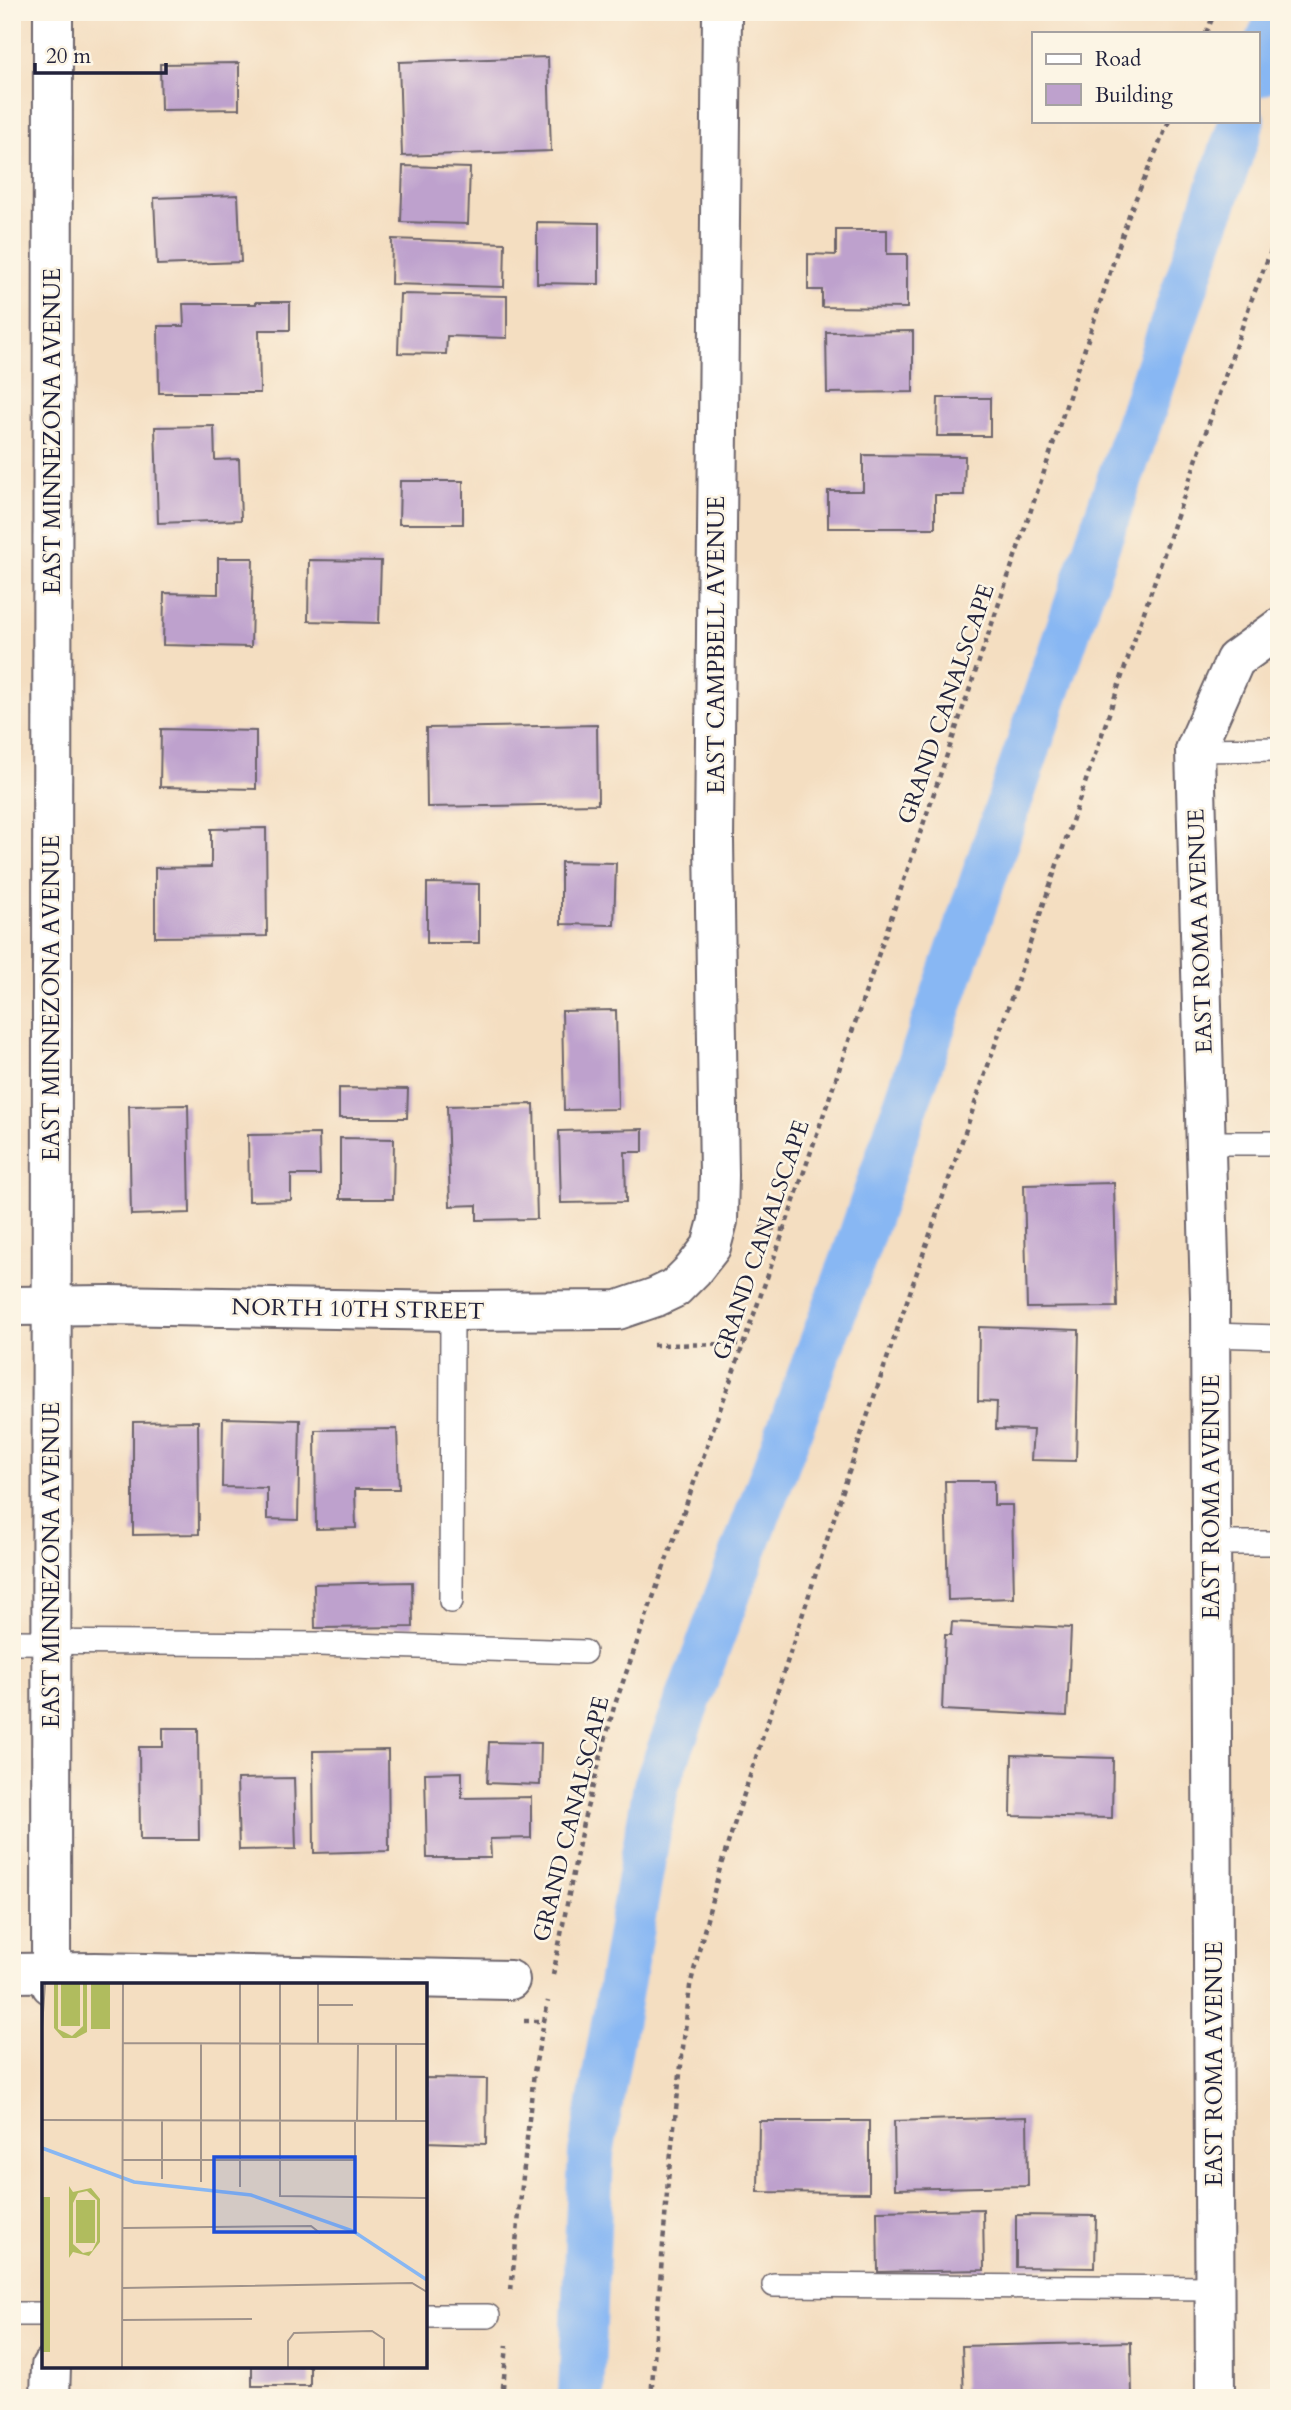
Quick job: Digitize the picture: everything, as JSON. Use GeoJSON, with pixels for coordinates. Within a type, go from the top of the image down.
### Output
{"type":"FeatureCollection","features":[{"type":"Feature","properties":{"kind":"street","name":"EAST MINNEZONA AVENUE"},"geometry":{"type":"LineString","coordinates":[[51,1978],[53,12]]}},
{"type":"Feature","properties":{"kind":"street","name":"EAST CAMPBELL AVENUE"},"geometry":{"type":"LineString","coordinates":[[693,1270],[711,1247],[718,1221],[714,827],[722,12]]}},
{"type":"Feature","properties":{"kind":"street","name":"EAST ROMA AVENUE"},"geometry":{"type":"LineString","coordinates":[[1215,2398],[1210,1335],[1195,750],[1235,660],[1279,628]]}},
{"type":"Feature","properties":{"kind":"street","name":"NORTH 10TH STREET"},"geometry":{"type":"LineString","coordinates":[[12,1306],[590,1312],[618,1310],[656,1297],[675,1288],[693,1270]]}},
{"type":"Feature","properties":{"kind":"street"},"geometry":{"type":"LineString","coordinates":[[12,1973],[51,1978],[510,1980]]}},
{"type":"Feature","properties":{"kind":"street"},"geometry":{"type":"LineString","coordinates":[[51,2368],[51,2398]]}},
{"type":"Feature","properties":{"kind":"lane"},"geometry":{"type":"LineString","coordinates":[[1195,750],[1279,749]]}},
{"type":"Feature","properties":{"kind":"lane"},"geometry":{"type":"LineString","coordinates":[[1206,1143],[1279,1143]]}},
{"type":"Feature","properties":{"kind":"lane"},"geometry":{"type":"LineString","coordinates":[[451,1601],[452,1311]]}},
{"type":"Feature","properties":{"kind":"lane"},"geometry":{"type":"LineString","coordinates":[[1210,1335],[1279,1337]]}},
{"type":"Feature","properties":{"kind":"lane"},"geometry":{"type":"LineString","coordinates":[[1211,1543],[1279,1543]]}},
{"type":"Feature","properties":{"kind":"lane"},"geometry":{"type":"LineString","coordinates":[[12,1643],[318,1644],[584,1652]]}},
{"type":"Feature","properties":{"kind":"lane"},"geometry":{"type":"LineString","coordinates":[[774,2285],[1215,2288]]}},
{"type":"Feature","properties":{"kind":"lane"},"geometry":{"type":"LineString","coordinates":[[12,2314],[42,2314]]}},
{"type":"Feature","properties":{"kind":"lane"},"geometry":{"type":"LineString","coordinates":[[427,2316],[488,2316]]}},
{"type":"Feature","properties":{"kind":"path"},"geometry":{"type":"LineString","coordinates":[[1206,32],[1215,12]]}},
{"type":"Feature","properties":{"kind":"path","name":"GRAND CANALSCAPE"},"geometry":{"type":"LineString","coordinates":[[551,1984],[583,1823],[614,1707],[744,1344],[1043,475],[1130,212],[1169,122]]}},
{"type":"Feature","properties":{"kind":"path"},"geometry":{"type":"LineString","coordinates":[[651,2398],[668,2180],[690,1986],[720,1868],[868,1413],[1251,301],[1279,231]]}},
{"type":"Feature","properties":{"kind":"path"},"geometry":{"type":"LineString","coordinates":[[618,1310],[653,1345],[744,1344]]}},
{"type":"Feature","properties":{"kind":"path"},"geometry":{"type":"LineString","coordinates":[[510,2299],[534,2072],[549,1996]]}},
{"type":"Feature","properties":{"kind":"path"},"geometry":{"type":"LineString","coordinates":[[502,2398],[507,2336]]}},
{"type":"Feature","properties":{"kind":"building"},"geometry":{"type":"Polygon","coordinates":[[[548,57],[551,151],[402,156],[399,62],[548,57]]]}},
{"type":"Feature","properties":{"kind":"building"},"geometry":{"type":"Polygon","coordinates":[[[239,63],[239,109],[161,110],[160,64],[239,63]]]}},
{"type":"Feature","properties":{"kind":"building"},"geometry":{"type":"Polygon","coordinates":[[[403,166],[470,168],[468,224],[401,222],[403,166]]]}},
{"type":"Feature","properties":{"kind":"building"},"geometry":{"type":"Polygon","coordinates":[[[238,195],[241,262],[157,265],[154,198],[238,195]]]}},
{"type":"Feature","properties":{"kind":"building"},"geometry":{"type":"Polygon","coordinates":[[[537,222],[599,223],[599,284],[537,283],[537,222]]]}},
{"type":"Feature","properties":{"kind":"building"},"geometry":{"type":"Polygon","coordinates":[[[836,230],[887,230],[887,254],[907,254],[907,308],[822,307],[822,290],[808,290],[808,254],[836,255],[836,230]]]}},
{"type":"Feature","properties":{"kind":"building"},"geometry":{"type":"Polygon","coordinates":[[[392,239],[505,243],[504,287],[391,284],[392,239]]]}},
{"type":"Feature","properties":{"kind":"building"},"geometry":{"type":"Polygon","coordinates":[[[400,294],[507,296],[507,338],[447,336],[446,354],[398,353],[400,294]]]}},
{"type":"Feature","properties":{"kind":"building"},"geometry":{"type":"Polygon","coordinates":[[[290,302],[290,330],[259,330],[260,393],[159,393],[158,326],[184,326],[183,304],[290,302]]]}},
{"type":"Feature","properties":{"kind":"building"},"geometry":{"type":"Polygon","coordinates":[[[913,331],[913,392],[827,393],[826,332],[913,331]]]}},
{"type":"Feature","properties":{"kind":"building"},"geometry":{"type":"Polygon","coordinates":[[[938,398],[990,398],[990,436],[937,436],[938,398]]]}},
{"type":"Feature","properties":{"kind":"building"},"geometry":{"type":"Polygon","coordinates":[[[214,426],[215,460],[239,459],[241,520],[158,523],[155,427],[214,426]]]}},
{"type":"Feature","properties":{"kind":"building"},"geometry":{"type":"Polygon","coordinates":[[[863,455],[965,456],[964,495],[935,495],[935,528],[828,528],[828,491],[863,491],[863,455]]]}},
{"type":"Feature","properties":{"kind":"building"},"geometry":{"type":"Polygon","coordinates":[[[400,481],[463,481],[463,524],[399,524],[400,481]]]}},
{"type":"Feature","properties":{"kind":"building"},"geometry":{"type":"Polygon","coordinates":[[[218,558],[253,558],[251,647],[163,645],[164,593],[218,594],[218,558]]]}},
{"type":"Feature","properties":{"kind":"building"},"geometry":{"type":"Polygon","coordinates":[[[309,560],[381,561],[379,623],[308,621],[309,560]]]}},
{"type":"Feature","properties":{"kind":"building"},"geometry":{"type":"Polygon","coordinates":[[[597,725],[598,804],[427,807],[426,728],[597,725]]]}},
{"type":"Feature","properties":{"kind":"building"},"geometry":{"type":"Polygon","coordinates":[[[161,729],[256,731],[256,789],[160,787],[161,729]]]}},
{"type":"Feature","properties":{"kind":"building"},"geometry":{"type":"Polygon","coordinates":[[[266,828],[267,936],[155,937],[155,868],[211,867],[211,829],[266,828]]]}},
{"type":"Feature","properties":{"kind":"building"},"geometry":{"type":"Polygon","coordinates":[[[561,862],[616,863],[614,925],[561,924],[561,862]]]}},
{"type":"Feature","properties":{"kind":"building"},"geometry":{"type":"Polygon","coordinates":[[[427,883],[479,884],[479,943],[427,943],[427,883]]]}},
{"type":"Feature","properties":{"kind":"building"},"geometry":{"type":"Polygon","coordinates":[[[616,1010],[618,1109],[564,1110],[562,1011],[616,1010]]]}},
{"type":"Feature","properties":{"kind":"building"},"geometry":{"type":"Polygon","coordinates":[[[339,1088],[408,1089],[407,1118],[339,1118],[339,1088]]]}},
{"type":"Feature","properties":{"kind":"building"},"geometry":{"type":"Polygon","coordinates":[[[534,1104],[537,1219],[477,1220],[477,1205],[450,1206],[447,1106],[534,1104]]]}},
{"type":"Feature","properties":{"kind":"building"},"geometry":{"type":"Polygon","coordinates":[[[188,1105],[190,1213],[131,1215],[129,1106],[188,1105]]]}},
{"type":"Feature","properties":{"kind":"building"},"geometry":{"type":"Polygon","coordinates":[[[643,1129],[643,1152],[625,1152],[626,1202],[561,1203],[559,1131],[643,1129]]]}},
{"type":"Feature","properties":{"kind":"building"},"geometry":{"type":"Polygon","coordinates":[[[319,1134],[320,1175],[291,1175],[291,1200],[249,1201],[248,1135],[319,1134]]]}},
{"type":"Feature","properties":{"kind":"building"},"geometry":{"type":"Polygon","coordinates":[[[340,1138],[394,1139],[393,1199],[340,1199],[340,1138]]]}},
{"type":"Feature","properties":{"kind":"building"},"geometry":{"type":"Polygon","coordinates":[[[1114,1183],[1117,1307],[1027,1308],[1024,1185],[1114,1183]]]}},
{"type":"Feature","properties":{"kind":"building"},"geometry":{"type":"Polygon","coordinates":[[[979,1327],[1079,1330],[1076,1461],[1031,1460],[1033,1430],[996,1429],[997,1402],[978,1401],[979,1327]]]}},
{"type":"Feature","properties":{"kind":"building"},"geometry":{"type":"Polygon","coordinates":[[[223,1418],[300,1420],[298,1520],[267,1519],[267,1488],[222,1487],[223,1418]]]}},
{"type":"Feature","properties":{"kind":"building"},"geometry":{"type":"Polygon","coordinates":[[[198,1421],[199,1534],[133,1535],[133,1422],[198,1421]]]}},
{"type":"Feature","properties":{"kind":"building"},"geometry":{"type":"Polygon","coordinates":[[[397,1429],[399,1489],[355,1489],[356,1528],[316,1529],[315,1430],[397,1429]]]}},
{"type":"Feature","properties":{"kind":"building"},"geometry":{"type":"Polygon","coordinates":[[[945,1481],[994,1481],[994,1505],[1012,1505],[1014,1598],[948,1600],[945,1481]]]}},
{"type":"Feature","properties":{"kind":"building"},"geometry":{"type":"Polygon","coordinates":[[[412,1582],[413,1627],[315,1628],[314,1584],[412,1582]]]}},
{"type":"Feature","properties":{"kind":"building"},"geometry":{"type":"Polygon","coordinates":[[[952,1622],[1071,1628],[1067,1716],[942,1710],[945,1635],[951,1635],[952,1622]]]}},
{"type":"Feature","properties":{"kind":"building"},"geometry":{"type":"Polygon","coordinates":[[[163,1728],[198,1728],[199,1840],[140,1840],[139,1747],[163,1747],[163,1728]]]}},
{"type":"Feature","properties":{"kind":"building"},"geometry":{"type":"Polygon","coordinates":[[[489,1742],[541,1743],[540,1785],[487,1783],[489,1742]]]}},
{"type":"Feature","properties":{"kind":"building"},"geometry":{"type":"Polygon","coordinates":[[[388,1750],[389,1851],[314,1853],[313,1751],[388,1750]]]}},
{"type":"Feature","properties":{"kind":"building"},"geometry":{"type":"Polygon","coordinates":[[[1012,1755],[1113,1758],[1112,1818],[1011,1816],[1012,1755]]]}},
{"type":"Feature","properties":{"kind":"building"},"geometry":{"type":"Polygon","coordinates":[[[462,1772],[462,1798],[531,1797],[531,1838],[490,1839],[491,1858],[427,1858],[425,1773],[462,1772]]]}},
{"type":"Feature","properties":{"kind":"building"},"geometry":{"type":"Polygon","coordinates":[[[294,1778],[296,1849],[239,1850],[237,1779],[294,1778]]]}},
{"type":"Feature","properties":{"kind":"building"},"geometry":{"type":"Polygon","coordinates":[[[427,2078],[487,2079],[486,2144],[427,2142],[427,2078]]]}},
{"type":"Feature","properties":{"kind":"building"},"geometry":{"type":"Polygon","coordinates":[[[1027,2117],[1028,2186],[895,2189],[894,2121],[1027,2117]]]}},
{"type":"Feature","properties":{"kind":"building"},"geometry":{"type":"Polygon","coordinates":[[[759,2121],[869,2121],[869,2193],[758,2192],[759,2121]]]}},
{"type":"Feature","properties":{"kind":"building"},"geometry":{"type":"Polygon","coordinates":[[[983,2209],[984,2270],[878,2272],[877,2211],[983,2209]]]}},
{"type":"Feature","properties":{"kind":"building"},"geometry":{"type":"Polygon","coordinates":[[[1016,2215],[1096,2216],[1095,2268],[1016,2267],[1016,2215]]]}},
{"type":"Feature","properties":{"kind":"building"},"geometry":{"type":"Polygon","coordinates":[[[1131,2342],[1132,2398],[964,2398],[962,2346],[1131,2342]]]}},
{"type":"Feature","properties":{"kind":"building"},"geometry":{"type":"Polygon","coordinates":[[[252,2368],[310,2368],[310,2386],[252,2386],[252,2368]]]}},
{"type":"Feature","properties":{"kind":"waterway"},"geometry":{"type":"LineString","coordinates":[[1260,68],[1279,20]]}},
{"type":"Feature","properties":{"kind":"waterway"},"geometry":{"type":"LineString","coordinates":[[581,2398],[591,2154],[656,1786],[853,1260],[1242,122]]}}]}
